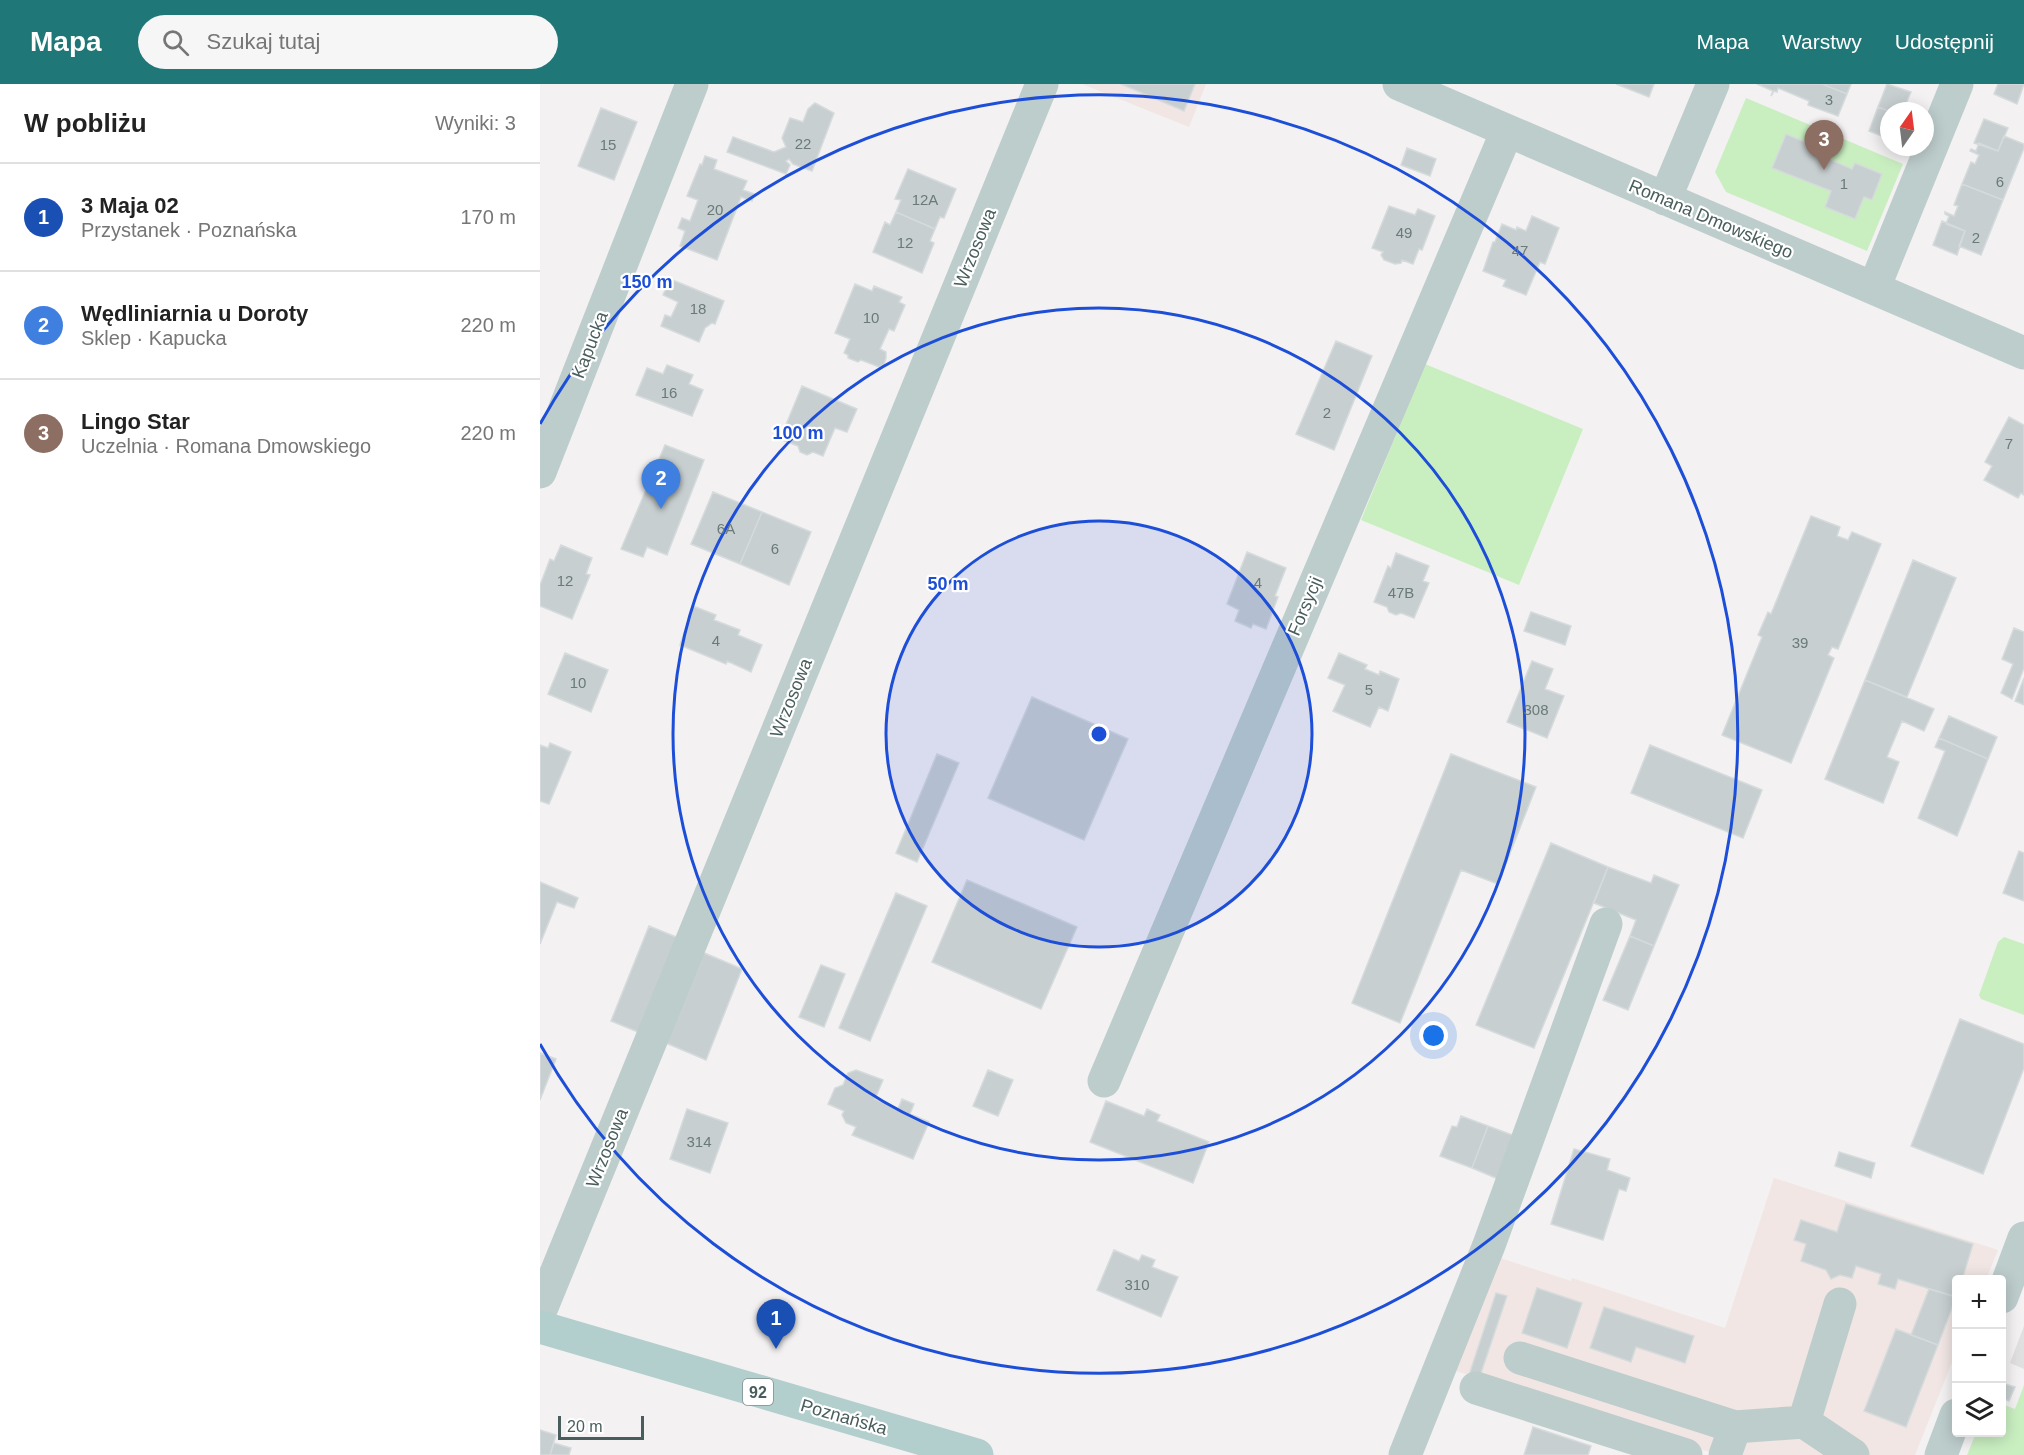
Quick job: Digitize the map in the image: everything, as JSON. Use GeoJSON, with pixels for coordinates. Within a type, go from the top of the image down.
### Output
{"type":"FeatureCollection","features":[{"type":"Feature","properties":{"kind":"main road","name":"Poznańska"},"geometry":{"type":"LineString","coordinates":[[540,1327],[977,1455]]}},
{"type":"Feature","properties":{"kind":"street","name":"Kapucka"},"geometry":{"type":"LineString","coordinates":[[540,472],[692,84]]}},
{"type":"Feature","properties":{"kind":"street","name":"Wrzosowa"},"geometry":{"type":"LineString","coordinates":[[540,1312],[1042,84]]}},
{"type":"Feature","properties":{"kind":"street","name":"Romana Dmowskiego"},"geometry":{"type":"LineString","coordinates":[[1399,84],[2024,353]]}},
{"type":"Feature","properties":{"kind":"street"},"geometry":{"type":"LineString","coordinates":[[1665,199],[1713,84]]}},
{"type":"Feature","properties":{"kind":"street"},"geometry":{"type":"LineString","coordinates":[[1874,288],[1957,84]]}},
{"type":"Feature","properties":{"kind":"street","name":"Forsycji"},"geometry":{"type":"LineString","coordinates":[[1104,1081],[1507,131]]}},
{"type":"Feature","properties":{"kind":"street"},"geometry":{"type":"LineString","coordinates":[[1405,1455],[1489,1245],[1606,924]]}},
{"type":"Feature","properties":{"kind":"street"},"geometry":{"type":"LineString","coordinates":[[2006,1284],[2024,1238]]}},
{"type":"Feature","properties":{"kind":"street"},"geometry":{"type":"LineString","coordinates":[[1804,1422],[1840,1304]]}},
{"type":"Feature","properties":{"kind":"street"},"geometry":{"type":"LineString","coordinates":[[1520,1358],[1730,1441],[1804,1422],[1853,1455]]}},
{"type":"Feature","properties":{"kind":"street"},"geometry":{"type":"LineString","coordinates":[[1476,1388],[1686,1455]]}},
{"type":"Feature","properties":{"kind":"street"},"geometry":{"type":"LineString","coordinates":[[1941,1455],[1952,1425]]}},
{"type":"Feature","properties":{"kind":"shaded area"},"geometry":{"type":"Polygon","coordinates":[[[1082,84],[1206,84],[1189,127],[1082,84]]]}},
{"type":"Feature","properties":{"kind":"shaded area"},"geometry":{"type":"Polygon","coordinates":[[[1774,1178],[1998,1250],[1988,1275],[1952,1275],[1952,1362],[1915,1455],[1723,1455],[1686,1446],[1453,1370],[1497,1257],[1571,1281],[1572,1278],[1725,1328],[1774,1178]]]}},
{"type":"Feature","properties":{"kind":"shaded area"},"geometry":{"type":"Polygon","coordinates":[[[2024,1326],[2024,1369],[2010,1363],[2024,1326]]]}},
{"type":"Feature","properties":{"kind":"green space"},"geometry":{"type":"Polygon","coordinates":[[[1746,98],[1903,164],[1867,251],[1726,192],[1715,172],[1746,98]]]}},
{"type":"Feature","properties":{"kind":"green space"},"geometry":{"type":"Polygon","coordinates":[[[1425,364],[1583,429],[1519,585],[1361,520],[1425,364]]]}},
{"type":"Feature","properties":{"kind":"green space"},"geometry":{"type":"Polygon","coordinates":[[[2004,937],[2024,944],[2024,1015],[1981,999],[1979,995],[1998,942],[2004,937]]]}},
{"type":"Feature","properties":{"kind":"green space"},"geometry":{"type":"Polygon","coordinates":[[[2024,1385],[2024,1455],[1967,1455],[1974,1437],[2006,1437],[2006,1406],[2015,1409],[2024,1385]]]}},
{"type":"Feature","properties":{"kind":"building"},"geometry":{"type":"Polygon","coordinates":[[[1121,84],[1195,84],[1184,111],[1121,84]]]}},
{"type":"Feature","properties":{"kind":"building"},"geometry":{"type":"Polygon","coordinates":[[[1616,84],[1654,84],[1649,97],[1616,84]]]}},
{"type":"Feature","properties":{"kind":"building"},"geometry":{"type":"Polygon","coordinates":[[[1757,84],[1822,84],[1847,94],[1838,116],[1808,105],[1809,101],[1778,88],[1777,92],[1774,91],[1771,96],[1773,91],[1757,84]]]}},
{"type":"Feature","properties":{"kind":"building"},"geometry":{"type":"Polygon","coordinates":[[[1822,84],[1851,84],[1847,94],[1822,84]]]}},
{"type":"Feature","properties":{"kind":"building"},"geometry":{"type":"Polygon","coordinates":[[[1887,84],[1911,92],[1907,102],[1880,102],[1880,108],[1878,107],[1887,84]]]}},
{"type":"Feature","properties":{"kind":"building"},"geometry":{"type":"Polygon","coordinates":[[[1998,84],[2024,84],[2017,104],[1994,94],[1998,84]]]}},
{"type":"Feature","properties":{"kind":"building"},"geometry":{"type":"Polygon","coordinates":[[[815,103],[834,113],[812,171],[793,164],[789,159],[786,161],[790,165],[786,174],[727,152],[733,137],[774,152],[786,147],[782,138],[790,118],[803,122],[808,109],[815,103]]]}},
{"type":"Feature","properties":{"kind":"building"},"geometry":{"type":"Polygon","coordinates":[[[1878,107],[1880,108],[1880,135],[1869,131],[1878,107]]]}},
{"type":"Feature","properties":{"kind":"building"},"geometry":{"type":"Polygon","coordinates":[[[601,108],[637,122],[614,180],[578,166],[601,108]]]}},
{"type":"Feature","properties":{"kind":"building"},"geometry":{"type":"Polygon","coordinates":[[[1984,119],[2008,128],[1998,151],[1974,143],[1984,119]]]}},
{"type":"Feature","properties":{"kind":"building"},"geometry":{"type":"Polygon","coordinates":[[[1786,134],[1825,150],[1822,156],[1852,169],[1855,163],[1882,174],[1872,200],[1864,197],[1855,219],[1825,207],[1831,191],[1772,168],[1786,134]]]}},
{"type":"Feature","properties":{"kind":"building"},"geometry":{"type":"Polygon","coordinates":[[[2004,136],[2024,144],[2024,148],[2003,200],[1962,184],[1971,162],[1975,164],[1979,155],[1970,151],[1971,149],[1976,151],[1979,143],[1998,151],[2004,136]]]}},
{"type":"Feature","properties":{"kind":"building"},"geometry":{"type":"Polygon","coordinates":[[[1407,148],[1436,159],[1430,176],[1401,165],[1407,148]]]}},
{"type":"Feature","properties":{"kind":"building"},"geometry":{"type":"Polygon","coordinates":[[[705,156],[717,160],[714,169],[747,181],[743,190],[754,194],[752,201],[741,197],[717,260],[680,246],[685,231],[678,228],[682,218],[690,221],[698,200],[687,196],[705,156]]]}},
{"type":"Feature","properties":{"kind":"building"},"geometry":{"type":"Polygon","coordinates":[[[908,169],[956,189],[944,218],[940,217],[935,229],[896,212],[901,200],[895,199],[908,169]]]}},
{"type":"Feature","properties":{"kind":"building"},"geometry":{"type":"Polygon","coordinates":[[[1962,184],[2003,200],[1981,255],[1959,246],[1965,231],[1946,224],[1949,216],[1945,212],[1954,216],[1958,206],[1954,205],[1962,184]]]}},
{"type":"Feature","properties":{"kind":"building"},"geometry":{"type":"Polygon","coordinates":[[[1389,206],[1415,215],[1418,209],[1435,216],[1422,250],[1419,249],[1413,264],[1402,260],[1401,263],[1395,264],[1384,260],[1381,255],[1383,252],[1372,248],[1389,206]]]}},
{"type":"Feature","properties":{"kind":"building"},"geometry":{"type":"Polygon","coordinates":[[[896,212],[935,229],[930,241],[934,243],[922,273],[873,252],[885,222],[890,225],[896,212]]]}},
{"type":"Feature","properties":{"kind":"building"},"geometry":{"type":"Polygon","coordinates":[[[1532,216],[1559,228],[1545,264],[1540,262],[1526,295],[1503,286],[1506,280],[1483,271],[1502,224],[1516,230],[1517,227],[1526,231],[1532,216]]]}},
{"type":"Feature","properties":{"kind":"building"},"geometry":{"type":"Polygon","coordinates":[[[1942,221],[1965,231],[1957,255],[1933,245],[1942,221]]]}},
{"type":"Feature","properties":{"kind":"building"},"geometry":{"type":"Polygon","coordinates":[[[670,279],[724,301],[715,324],[712,323],[705,328],[699,342],[661,326],[665,315],[671,317],[678,302],[663,295],[670,279]]]}},
{"type":"Feature","properties":{"kind":"building"},"geometry":{"type":"Polygon","coordinates":[[[855,284],[872,291],[874,286],[902,297],[899,302],[905,305],[894,331],[889,329],[880,349],[886,352],[886,358],[884,364],[879,367],[848,358],[848,355],[844,353],[850,339],[835,333],[855,284]]]}},
{"type":"Feature","properties":{"kind":"building"},"geometry":{"type":"Polygon","coordinates":[[[1336,341],[1372,356],[1334,450],[1296,434],[1336,341]]]}},
{"type":"Feature","properties":{"kind":"building"},"geometry":{"type":"Polygon","coordinates":[[[667,365],[693,375],[689,384],[703,390],[692,416],[636,395],[647,368],[663,374],[667,365]]]}},
{"type":"Feature","properties":{"kind":"building"},"geometry":{"type":"Polygon","coordinates":[[[802,386],[857,409],[847,432],[835,428],[823,456],[813,452],[807,455],[800,452],[798,446],[780,439],[802,386]]]}},
{"type":"Feature","properties":{"kind":"building"},"geometry":{"type":"Polygon","coordinates":[[[2009,417],[2024,425],[2024,495],[2021,493],[2018,498],[1984,480],[1992,466],[1985,462],[2009,417]]]}},
{"type":"Feature","properties":{"kind":"building"},"geometry":{"type":"Polygon","coordinates":[[[665,445],[704,460],[667,555],[647,547],[643,557],[621,549],[665,445]]]}},
{"type":"Feature","properties":{"kind":"building"},"geometry":{"type":"Polygon","coordinates":[[[713,492],[762,512],[740,564],[691,544],[713,492]]]}},
{"type":"Feature","properties":{"kind":"building"},"geometry":{"type":"Polygon","coordinates":[[[762,512],[811,532],[789,585],[740,564],[762,512]]]}},
{"type":"Feature","properties":{"kind":"building"},"geometry":{"type":"Polygon","coordinates":[[[1811,516],[1840,527],[1837,536],[1848,540],[1852,532],[1881,544],[1838,649],[1832,647],[1828,655],[1834,658],[1791,763],[1722,735],[1762,637],[1758,635],[1768,612],[1771,614],[1811,516]]]}},
{"type":"Feature","properties":{"kind":"building"},"geometry":{"type":"Polygon","coordinates":[[[561,545],[592,558],[586,574],[590,575],[572,619],[540,606],[540,585],[550,559],[554,561],[561,545]]]}},
{"type":"Feature","properties":{"kind":"building"},"geometry":{"type":"Polygon","coordinates":[[[1247,552],[1286,568],[1266,629],[1253,624],[1251,628],[1235,621],[1239,610],[1227,604],[1247,552]]]}},
{"type":"Feature","properties":{"kind":"building"},"geometry":{"type":"Polygon","coordinates":[[[1396,553],[1429,566],[1423,581],[1429,583],[1414,618],[1401,613],[1396,615],[1389,612],[1387,607],[1374,602],[1388,566],[1391,568],[1396,553]]]}},
{"type":"Feature","properties":{"kind":"building"},"geometry":{"type":"Polygon","coordinates":[[[1913,560],[1956,578],[1907,697],[1865,680],[1913,560]]]}},
{"type":"Feature","properties":{"kind":"building"},"geometry":{"type":"Polygon","coordinates":[[[693,606],[716,615],[714,620],[740,630],[738,635],[762,645],[751,672],[680,645],[693,606]]]}},
{"type":"Feature","properties":{"kind":"building"},"geometry":{"type":"Polygon","coordinates":[[[1531,612],[1571,626],[1565,645],[1524,631],[1531,612]]]}},
{"type":"Feature","properties":{"kind":"building"},"geometry":{"type":"Polygon","coordinates":[[[2014,628],[2024,632],[2024,668],[2012,699],[2001,693],[2013,664],[2002,659],[2014,628]]]}},
{"type":"Feature","properties":{"kind":"building"},"geometry":{"type":"Polygon","coordinates":[[[565,653],[608,670],[591,712],[548,694],[565,653]]]}},
{"type":"Feature","properties":{"kind":"building"},"geometry":{"type":"Polygon","coordinates":[[[1339,653],[1367,665],[1365,669],[1379,675],[1380,671],[1399,679],[1388,711],[1379,707],[1370,727],[1333,711],[1345,685],[1328,678],[1339,653]]]}},
{"type":"Feature","properties":{"kind":"building"},"geometry":{"type":"Polygon","coordinates":[[[1532,661],[1553,669],[1545,689],[1564,696],[1547,738],[1507,722],[1532,661]]]}},
{"type":"Feature","properties":{"kind":"building"},"geometry":{"type":"Polygon","coordinates":[[[2024,678],[2024,705],[2015,701],[2024,678]]]}},
{"type":"Feature","properties":{"kind":"building"},"geometry":{"type":"Polygon","coordinates":[[[1865,680],[1934,709],[1924,731],[1902,721],[1887,757],[1899,762],[1883,803],[1825,779],[1865,680]]]}},
{"type":"Feature","properties":{"kind":"building"},"geometry":{"type":"Polygon","coordinates":[[[1032,697],[1128,739],[1084,840],[988,798],[1032,697]]]}},
{"type":"Feature","properties":{"kind":"building"},"geometry":{"type":"Polygon","coordinates":[[[1949,716],[1997,737],[1988,759],[1939,738],[1949,716]]]}},
{"type":"Feature","properties":{"kind":"building"},"geometry":{"type":"Polygon","coordinates":[[[1939,738],[1988,759],[1957,836],[1918,818],[1945,751],[1935,747],[1939,738]]]}},
{"type":"Feature","properties":{"kind":"building"},"geometry":{"type":"Polygon","coordinates":[[[550,743],[571,752],[549,804],[540,801],[540,745],[548,748],[550,743]]]}},
{"type":"Feature","properties":{"kind":"building"},"geometry":{"type":"Polygon","coordinates":[[[1650,745],[1762,790],[1743,838],[1631,793],[1650,745]]]}},
{"type":"Feature","properties":{"kind":"building"},"geometry":{"type":"Polygon","coordinates":[[[937,754],[959,763],[917,862],[896,853],[937,754]]]}},
{"type":"Feature","properties":{"kind":"building"},"geometry":{"type":"Polygon","coordinates":[[[1451,754],[1536,787],[1498,884],[1461,870],[1400,1023],[1352,1003],[1451,754]]]}},
{"type":"Feature","properties":{"kind":"building"},"geometry":{"type":"Polygon","coordinates":[[[1551,843],[1608,867],[1534,1048],[1476,1025],[1551,843]]]}},
{"type":"Feature","properties":{"kind":"building"},"geometry":{"type":"Polygon","coordinates":[[[2019,851],[2024,853],[2024,901],[2003,893],[2019,851]]]}},
{"type":"Feature","properties":{"kind":"building"},"geometry":{"type":"Polygon","coordinates":[[[1608,867],[1651,883],[1654,875],[1679,885],[1654,946],[1630,936],[1636,920],[1594,903],[1608,867]]]}},
{"type":"Feature","properties":{"kind":"building"},"geometry":{"type":"Polygon","coordinates":[[[967,880],[1077,927],[1041,1009],[932,962],[967,880]]]}},
{"type":"Feature","properties":{"kind":"building"},"geometry":{"type":"Polygon","coordinates":[[[540,882],[578,898],[574,908],[557,902],[540,944],[540,882]]]}},
{"type":"Feature","properties":{"kind":"building"},"geometry":{"type":"Polygon","coordinates":[[[896,893],[927,906],[870,1041],[839,1028],[896,893]]]}},
{"type":"Feature","properties":{"kind":"building"},"geometry":{"type":"Polygon","coordinates":[[[649,926],[681,939],[643,1034],[611,1021],[649,926]]]}},
{"type":"Feature","properties":{"kind":"building"},"geometry":{"type":"Polygon","coordinates":[[[1630,936],[1654,946],[1628,1010],[1603,1000],[1630,936]]]}},
{"type":"Feature","properties":{"kind":"building"},"geometry":{"type":"Polygon","coordinates":[[[702,952],[742,969],[706,1060],[666,1043],[702,952]]]}},
{"type":"Feature","properties":{"kind":"building"},"geometry":{"type":"Polygon","coordinates":[[[821,965],[845,974],[824,1027],[799,1017],[821,965]]]}},
{"type":"Feature","properties":{"kind":"building"},"geometry":{"type":"Polygon","coordinates":[[[1960,1019],[2024,1044],[2024,1068],[1983,1174],[1911,1146],[1960,1019]]]}},
{"type":"Feature","properties":{"kind":"building"},"geometry":{"type":"Polygon","coordinates":[[[540,1053],[556,1059],[540,1100],[540,1053]]]}},
{"type":"Feature","properties":{"kind":"building"},"geometry":{"type":"Polygon","coordinates":[[[856,1070],[883,1080],[875,1099],[898,1109],[902,1099],[914,1104],[910,1114],[929,1122],[913,1159],[852,1135],[856,1127],[846,1123],[842,1115],[844,1111],[828,1104],[835,1088],[843,1085],[848,1073],[856,1070]]]}},
{"type":"Feature","properties":{"kind":"building"},"geometry":{"type":"Polygon","coordinates":[[[988,1070],[1013,1080],[998,1116],[973,1106],[988,1070]]]}},
{"type":"Feature","properties":{"kind":"building"},"geometry":{"type":"Polygon","coordinates":[[[1106,1101],[1144,1116],[1147,1109],[1160,1115],[1157,1121],[1209,1142],[1193,1183],[1090,1142],[1106,1101]]]}},
{"type":"Feature","properties":{"kind":"building"},"geometry":{"type":"Polygon","coordinates":[[[687,1109],[728,1123],[710,1173],[670,1159],[687,1109]]]}},
{"type":"Feature","properties":{"kind":"building"},"geometry":{"type":"Polygon","coordinates":[[[1461,1116],[1488,1126],[1472,1168],[1440,1156],[1452,1126],[1457,1127],[1461,1116]]]}},
{"type":"Feature","properties":{"kind":"building"},"geometry":{"type":"Polygon","coordinates":[[[1488,1126],[1515,1136],[1503,1181],[1472,1168],[1488,1126]]]}},
{"type":"Feature","properties":{"kind":"building"},"geometry":{"type":"Polygon","coordinates":[[[1574,1149],[1610,1159],[1607,1170],[1630,1178],[1626,1191],[1619,1189],[1603,1240],[1551,1224],[1574,1149]]]}},
{"type":"Feature","properties":{"kind":"building"},"geometry":{"type":"Polygon","coordinates":[[[1839,1152],[1875,1163],[1871,1178],[1835,1166],[1839,1152]]]}},
{"type":"Feature","properties":{"kind":"building"},"geometry":{"type":"Polygon","coordinates":[[[1846,1204],[1973,1244],[1964,1275],[1952,1275],[1952,1296],[1898,1279],[1895,1289],[1878,1284],[1881,1274],[1856,1266],[1852,1278],[1840,1275],[1831,1279],[1826,1270],[1801,1261],[1806,1244],[1794,1240],[1801,1220],[1837,1232],[1846,1204]]]}},
{"type":"Feature","properties":{"kind":"building"},"geometry":{"type":"Polygon","coordinates":[[[1114,1250],[1139,1261],[1142,1255],[1155,1260],[1152,1267],[1178,1277],[1161,1317],[1097,1290],[1114,1250]]]}},
{"type":"Feature","properties":{"kind":"building"},"geometry":{"type":"Polygon","coordinates":[[[1537,1288],[1582,1303],[1567,1348],[1522,1333],[1537,1288]]]}},
{"type":"Feature","properties":{"kind":"building"},"geometry":{"type":"Polygon","coordinates":[[[1929,1289],[1952,1296],[1952,1308],[1938,1345],[1911,1335],[1929,1289]]]}},
{"type":"Feature","properties":{"kind":"building"},"geometry":{"type":"Polygon","coordinates":[[[1496,1293],[1507,1296],[1480,1376],[1470,1372],[1496,1293]]]}},
{"type":"Feature","properties":{"kind":"building"},"geometry":{"type":"Polygon","coordinates":[[[1604,1307],[1694,1336],[1685,1363],[1636,1347],[1631,1362],[1590,1348],[1604,1307]]]}},
{"type":"Feature","properties":{"kind":"building"},"geometry":{"type":"Polygon","coordinates":[[[1896,1329],[1938,1345],[1906,1427],[1864,1411],[1896,1329]]]}},
{"type":"Feature","properties":{"kind":"building"},"geometry":{"type":"Polygon","coordinates":[[[2006,1384],[2015,1387],[2009,1401],[2006,1400],[2006,1384]]]}},
{"type":"Feature","properties":{"kind":"building"},"geometry":{"type":"Polygon","coordinates":[[[1533,1427],[1591,1446],[1588,1455],[1524,1455],[1533,1427]]]}},
{"type":"Feature","properties":{"kind":"building"},"geometry":{"type":"Polygon","coordinates":[[[540,1430],[556,1435],[550,1455],[540,1455],[540,1430]]]}},
{"type":"Feature","properties":{"kind":"building"},"geometry":{"type":"Polygon","coordinates":[[[554,1443],[571,1448],[569,1455],[550,1455],[554,1443]]]}},
{"type":"Feature","properties":{"kind":"place","name":"Lingo Star"},"geometry":{"type":"Point","coordinates":[1824,170]}},
{"type":"Feature","properties":{"kind":"place","name":"Wędliniarnia u Doroty"},"geometry":{"type":"Point","coordinates":[661,509]}},
{"type":"Feature","properties":{"kind":"place","name":"3 Maja 02"},"geometry":{"type":"Point","coordinates":[776,1349]}}]}
